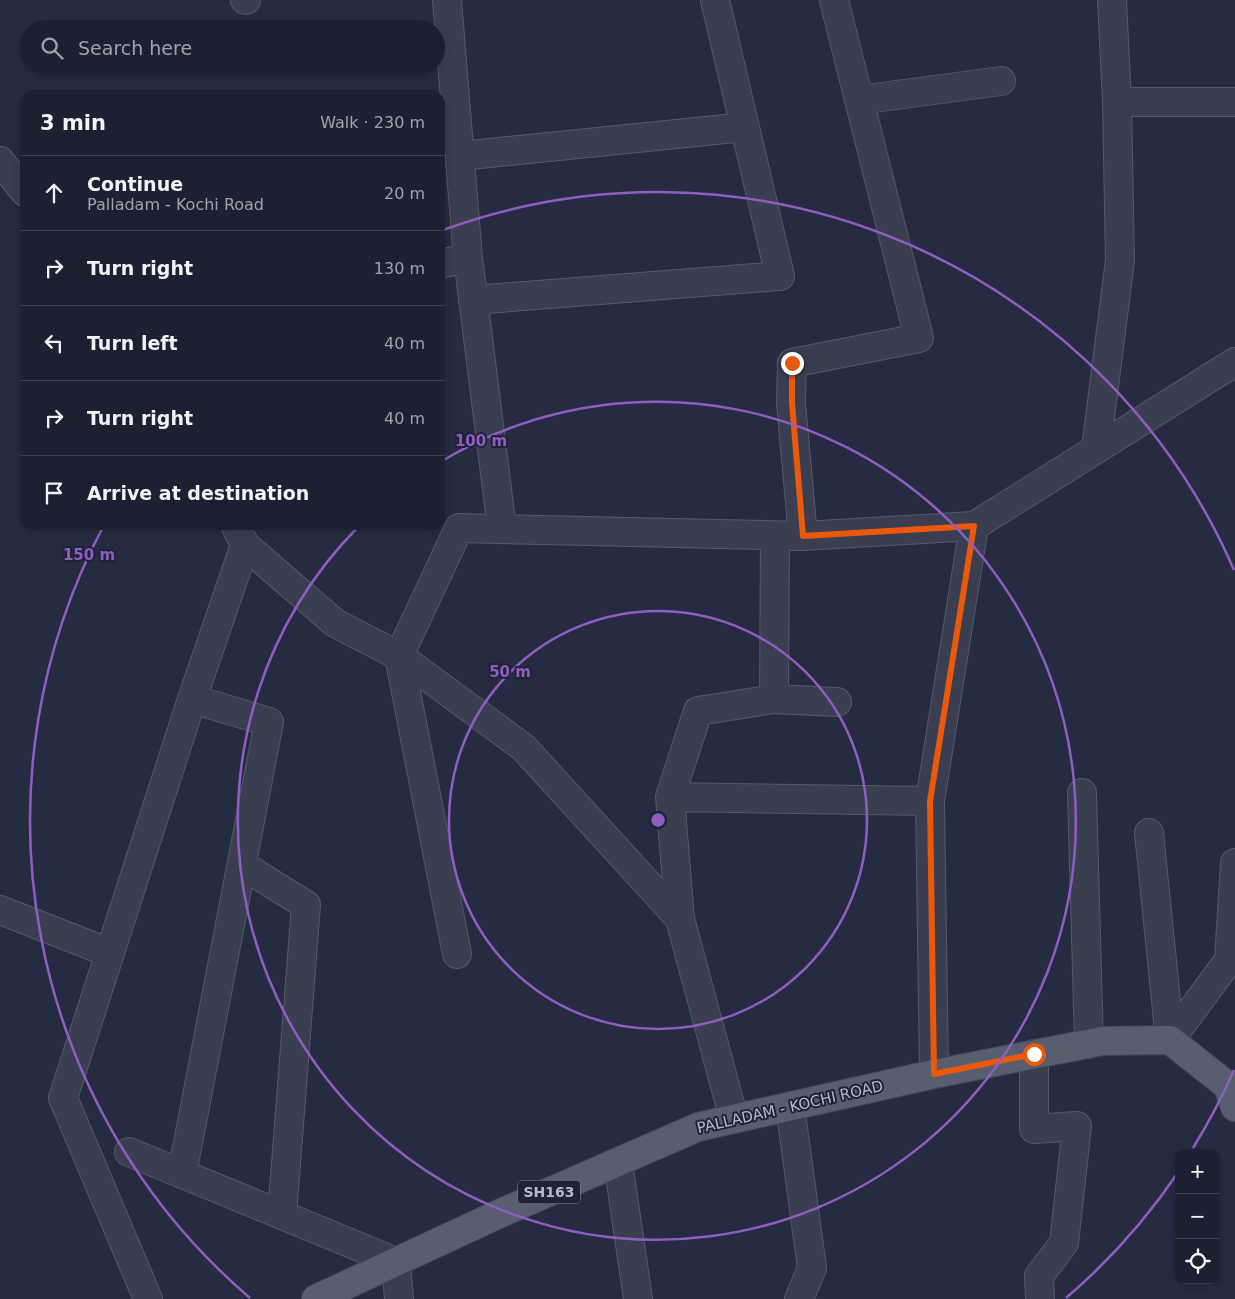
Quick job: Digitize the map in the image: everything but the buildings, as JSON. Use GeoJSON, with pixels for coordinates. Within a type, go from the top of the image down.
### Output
{"type":"FeatureCollection","features":[{"type":"Feature","properties":{"kind":"main road","name":"PALLADAM - KOCHI ROAD"},"geometry":{"type":"LineString","coordinates":[[316,1299],[698,1127],[934,1074],[1102,1041],[1170,1040]]}},
{"type":"Feature","properties":{"kind":"main road"},"geometry":{"type":"LineString","coordinates":[[1170,1040],[1228,1086],[1235,1107]]}},
{"type":"Feature","properties":{"kind":"street"},"geometry":{"type":"LineString","coordinates":[[447,0],[448,114],[460,156],[468,258],[502,529]]}},
{"type":"Feature","properties":{"kind":"street"},"geometry":{"type":"LineString","coordinates":[[473,300],[780,276],[715,0]]}},
{"type":"Feature","properties":{"kind":"street"},"geometry":{"type":"LineString","coordinates":[[803,536],[792,403],[792,363],[919,338],[834,0]]}},
{"type":"Feature","properties":{"kind":"street"},"geometry":{"type":"LineString","coordinates":[[1096,449],[1120,260],[1117,102],[1112,0]]}},
{"type":"Feature","properties":{"kind":"street"},"geometry":{"type":"LineString","coordinates":[[859,100],[1001,81]]}},
{"type":"Feature","properties":{"kind":"street"},"geometry":{"type":"LineString","coordinates":[[1117,102],[1235,102]]}},
{"type":"Feature","properties":{"kind":"street"},"geometry":{"type":"LineString","coordinates":[[460,156],[745,127]]}},
{"type":"Feature","properties":{"kind":"street"},"geometry":{"type":"LineString","coordinates":[[0,160],[20,186]]}},
{"type":"Feature","properties":{"kind":"street"},"geometry":{"type":"LineString","coordinates":[[445,263],[468,258]]}},
{"type":"Feature","properties":{"kind":"street"},"geometry":{"type":"LineString","coordinates":[[457,954],[398,656],[459,528],[803,536],[974,526],[1235,362]]}},
{"type":"Feature","properties":{"kind":"street"},"geometry":{"type":"LineString","coordinates":[[934,1074],[930,801],[974,526]]}},
{"type":"Feature","properties":{"kind":"street"},"geometry":{"type":"LineString","coordinates":[[148,1299],[63,1098],[192,699],[240,535],[335,623],[398,656],[524,748],[680,919]]}},
{"type":"Feature","properties":{"kind":"street"},"geometry":{"type":"LineString","coordinates":[[774,699],[775,535]]}},
{"type":"Feature","properties":{"kind":"street"},"geometry":{"type":"LineString","coordinates":[[182,1174],[269,722],[192,699]]}},
{"type":"Feature","properties":{"kind":"street"},"geometry":{"type":"LineString","coordinates":[[734,1119],[680,919],[670,797],[698,711],[774,699],[837,702]]}},
{"type":"Feature","properties":{"kind":"street"},"geometry":{"type":"LineString","coordinates":[[1082,793],[1089,1044]]}},
{"type":"Feature","properties":{"kind":"street"},"geometry":{"type":"LineString","coordinates":[[670,797],[930,801]]}},
{"type":"Feature","properties":{"kind":"street"},"geometry":{"type":"LineString","coordinates":[[1149,833],[1170,1040]]}},
{"type":"Feature","properties":{"kind":"street"},"geometry":{"type":"LineString","coordinates":[[1170,1040],[1229,960],[1235,863]]}},
{"type":"Feature","properties":{"kind":"street"},"geometry":{"type":"LineString","coordinates":[[242,865],[306,905],[282,1215]]}},
{"type":"Feature","properties":{"kind":"street"},"geometry":{"type":"LineString","coordinates":[[0,910],[110,953]]}},
{"type":"Feature","properties":{"kind":"street"},"geometry":{"type":"LineString","coordinates":[[1034,1054],[1034,1129],[1077,1126],[1064,1243],[1039,1276],[1040,1299]]}},
{"type":"Feature","properties":{"kind":"street"},"geometry":{"type":"LineString","coordinates":[[790,1106],[812,1268],[799,1299]]}},
{"type":"Feature","properties":{"kind":"street"},"geometry":{"type":"LineString","coordinates":[[129,1152],[396,1262],[399,1299]]}},
{"type":"Feature","properties":{"kind":"street"},"geometry":{"type":"LineString","coordinates":[[618,1162],[638,1299]]}},
{"type":"Feature","properties":{"kind":"route"},"geometry":{"type":"LineString","coordinates":[[792,363],[792,403],[803,536],[974,526],[930,801],[934,1074],[1034,1054]]}}]}
